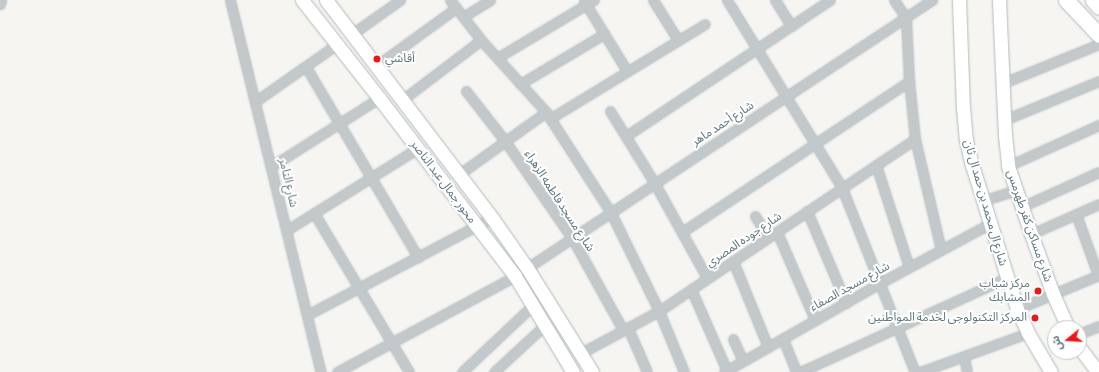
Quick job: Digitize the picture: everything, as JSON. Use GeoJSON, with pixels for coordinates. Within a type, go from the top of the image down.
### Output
{"type":"FeatureCollection","features":[{"type":"Feature","properties":{"kind":"main road"},"geometry":{"type":"LineString","coordinates":[[1066,0],[1099,34]]}},
{"type":"Feature","properties":{"kind":"main road"},"geometry":{"type":"LineString","coordinates":[[1093,0],[1099,7]]}},
{"type":"Feature","properties":{"kind":"street"},"geometry":{"type":"LineString","coordinates":[[0,4],[1,0]]}},
{"type":"Feature","properties":{"kind":"street","name":"شارع التامر"},"geometry":{"type":"LineString","coordinates":[[230,0],[272,166],[321,372]]}},
{"type":"Feature","properties":{"kind":"street","name":"محور جمال عبد الناصر"},"geometry":{"type":"LineString","coordinates":[[302,0],[418,148],[515,276],[573,372]]}},
{"type":"Feature","properties":{"kind":"street","name":"محور جمال عبد الناصر"},"geometry":{"type":"LineString","coordinates":[[326,0],[492,218],[527,268],[592,372]]}},
{"type":"Feature","properties":{"kind":"street"},"geometry":{"type":"LineString","coordinates":[[352,34],[400,0]]}},
{"type":"Feature","properties":{"kind":"street"},"geometry":{"type":"LineString","coordinates":[[450,0],[481,40],[548,115],[611,213],[659,311],[684,372]]}},
{"type":"Feature","properties":{"kind":"street"},"geometry":{"type":"LineString","coordinates":[[463,17],[490,0]]}},
{"type":"Feature","properties":{"kind":"street"},"geometry":{"type":"LineString","coordinates":[[653,0],[678,40]]}},
{"type":"Feature","properties":{"kind":"street"},"geometry":{"type":"LineString","coordinates":[[727,0],[842,188],[915,372]]}},
{"type":"Feature","properties":{"kind":"street"},"geometry":{"type":"LineString","coordinates":[[775,0],[791,26]]}},
{"type":"Feature","properties":{"kind":"street"},"geometry":{"type":"LineString","coordinates":[[626,136],[830,0]]}},
{"type":"Feature","properties":{"kind":"street"},"geometry":{"type":"LineString","coordinates":[[894,0],[906,18],[909,81],[915,138],[941,250]]}},
{"type":"Feature","properties":{"kind":"street","name":"شارع أحمد ماهر"},"geometry":{"type":"LineString","coordinates":[[527,268],[932,0]]}},
{"type":"Feature","properties":{"kind":"street","name":"شارع ال محمد بن حمد ال ثان"},"geometry":{"type":"LineString","coordinates":[[959,0],[960,50],[966,140],[982,201],[1017,310],[1028,333],[1051,372]]}},
{"type":"Feature","properties":{"kind":"street","name":"شارع مساكن كفر طهرمس"},"geometry":{"type":"LineString","coordinates":[[999,0],[1004,120],[1008,166],[1021,207],[1053,294],[1064,320]]}},
{"type":"Feature","properties":{"kind":"street"},"geometry":{"type":"LineString","coordinates":[[497,58],[588,2],[604,34],[627,71]]}},
{"type":"Feature","properties":{"kind":"street"},"geometry":{"type":"LineString","coordinates":[[376,66],[456,8]]}},
{"type":"Feature","properties":{"kind":"street"},"geometry":{"type":"LineString","coordinates":[[458,175],[505,141],[705,24]]}},
{"type":"Feature","properties":{"kind":"street"},"geometry":{"type":"LineString","coordinates":[[520,84],[604,34]]}},
{"type":"Feature","properties":{"kind":"street"},"geometry":{"type":"LineString","coordinates":[[402,100],[481,40]]}},
{"type":"Feature","properties":{"kind":"street"},"geometry":{"type":"LineString","coordinates":[[256,101],[337,44]]}},
{"type":"Feature","properties":{"kind":"street"},"geometry":{"type":"LineString","coordinates":[[1003,84],[1099,44]]}},
{"type":"Feature","properties":{"kind":"street"},"geometry":{"type":"LineString","coordinates":[[306,66],[418,257]]}},
{"type":"Feature","properties":{"kind":"street"},"geometry":{"type":"LineString","coordinates":[[682,232],[909,81]]}},
{"type":"Feature","properties":{"kind":"street"},"geometry":{"type":"LineString","coordinates":[[1004,120],[1099,81]]}},
{"type":"Feature","properties":{"kind":"street","name":"شارع مسجد فاطمه الزهراء"},"geometry":{"type":"LineString","coordinates":[[466,91],[505,141],[572,238],[626,329],[647,372]]}},
{"type":"Feature","properties":{"kind":"street"},"geometry":{"type":"LineString","coordinates":[[272,166],[379,98]]}},
{"type":"Feature","properties":{"kind":"street"},"geometry":{"type":"LineString","coordinates":[[610,111],[655,184],[707,278]]}},
{"type":"Feature","properties":{"kind":"street"},"geometry":{"type":"LineString","coordinates":[[1008,166],[1099,125]]}},
{"type":"Feature","properties":{"kind":"street","name":"شارع جوده المصري"},"geometry":{"type":"LineString","coordinates":[[581,353],[659,311],[915,138]]}},
{"type":"Feature","properties":{"kind":"street"},"geometry":{"type":"LineString","coordinates":[[287,230],[418,148]]}},
{"type":"Feature","properties":{"kind":"street"},"geometry":{"type":"LineString","coordinates":[[876,165],[909,268]]}},
{"type":"Feature","properties":{"kind":"street"},"geometry":{"type":"LineString","coordinates":[[1021,207],[1099,172]]}},
{"type":"Feature","properties":{"kind":"street"},"geometry":{"type":"LineString","coordinates":[[982,201],[1015,190]]}},
{"type":"Feature","properties":{"kind":"street"},"geometry":{"type":"LineString","coordinates":[[1031,234],[1099,204]]}},
{"type":"Feature","properties":{"kind":"street"},"geometry":{"type":"LineString","coordinates":[[807,211],[846,302]]}},
{"type":"Feature","properties":{"kind":"street"},"geometry":{"type":"LineString","coordinates":[[314,213],[409,372]]}},
{"type":"Feature","properties":{"kind":"street"},"geometry":{"type":"LineString","coordinates":[[1017,310],[1098,275],[1076,214]]}},
{"type":"Feature","properties":{"kind":"street"},"geometry":{"type":"LineString","coordinates":[[755,216],[768,237]]}},
{"type":"Feature","properties":{"kind":"street"},"geometry":{"type":"LineString","coordinates":[[307,315],[492,218]]}},
{"type":"Feature","properties":{"kind":"street","name":"شارع مسجد الصفاء"},"geometry":{"type":"LineString","coordinates":[[725,371],[880,283],[989,224]]}},
{"type":"Feature","properties":{"kind":"street"},"geometry":{"type":"LineString","coordinates":[[777,232],[815,320]]}},
{"type":"Feature","properties":{"kind":"street"},"geometry":{"type":"LineString","coordinates":[[733,261],[768,347]]}},
{"type":"Feature","properties":{"kind":"street"},"geometry":{"type":"LineString","coordinates":[[336,372],[515,276]]}},
{"type":"Feature","properties":{"kind":"street"},"geometry":{"type":"LineString","coordinates":[[800,372],[1006,278]]}},
{"type":"Feature","properties":{"kind":"street"},"geometry":{"type":"LineString","coordinates":[[691,289],[725,371]]}},
{"type":"Feature","properties":{"kind":"street"},"geometry":{"type":"LineString","coordinates":[[462,372],[533,305]]}},
{"type":"Feature","properties":{"kind":"street"},"geometry":{"type":"LineString","coordinates":[[494,372],[545,325]]}},
{"type":"Feature","properties":{"kind":"street"},"geometry":{"type":"LineString","coordinates":[[1087,331],[1099,326]]}},
{"type":"Feature","properties":{"kind":"street"},"geometry":{"type":"LineString","coordinates":[[920,372],[1028,333]]}},
{"type":"Feature","properties":{"kind":"street"},"geometry":{"type":"LineString","coordinates":[[733,339],[743,361]]}},
{"type":"Feature","properties":{"kind":"street"},"geometry":{"type":"LineString","coordinates":[[783,339],[796,372]]}},
{"type":"Feature","properties":{"kind":"street"},"geometry":{"type":"LineString","coordinates":[[964,357],[967,372]]}},
{"type":"Feature","properties":{"kind":"street"},"geometry":{"type":"LineString","coordinates":[[1087,358],[1098,372]]}},
{"type":"Feature","properties":{"kind":"place","name":"أقاشي"},"geometry":{"type":"Point","coordinates":[377,59]}},
{"type":"Feature","properties":{"kind":"place","name":"مركز شباب المشابك"},"geometry":{"type":"Point","coordinates":[1038,291]}},
{"type":"Feature","properties":{"kind":"place","name":"المركز التكنولوجى لخدمة المواطنين"},"geometry":{"type":"Point","coordinates":[1035,318]}}]}
